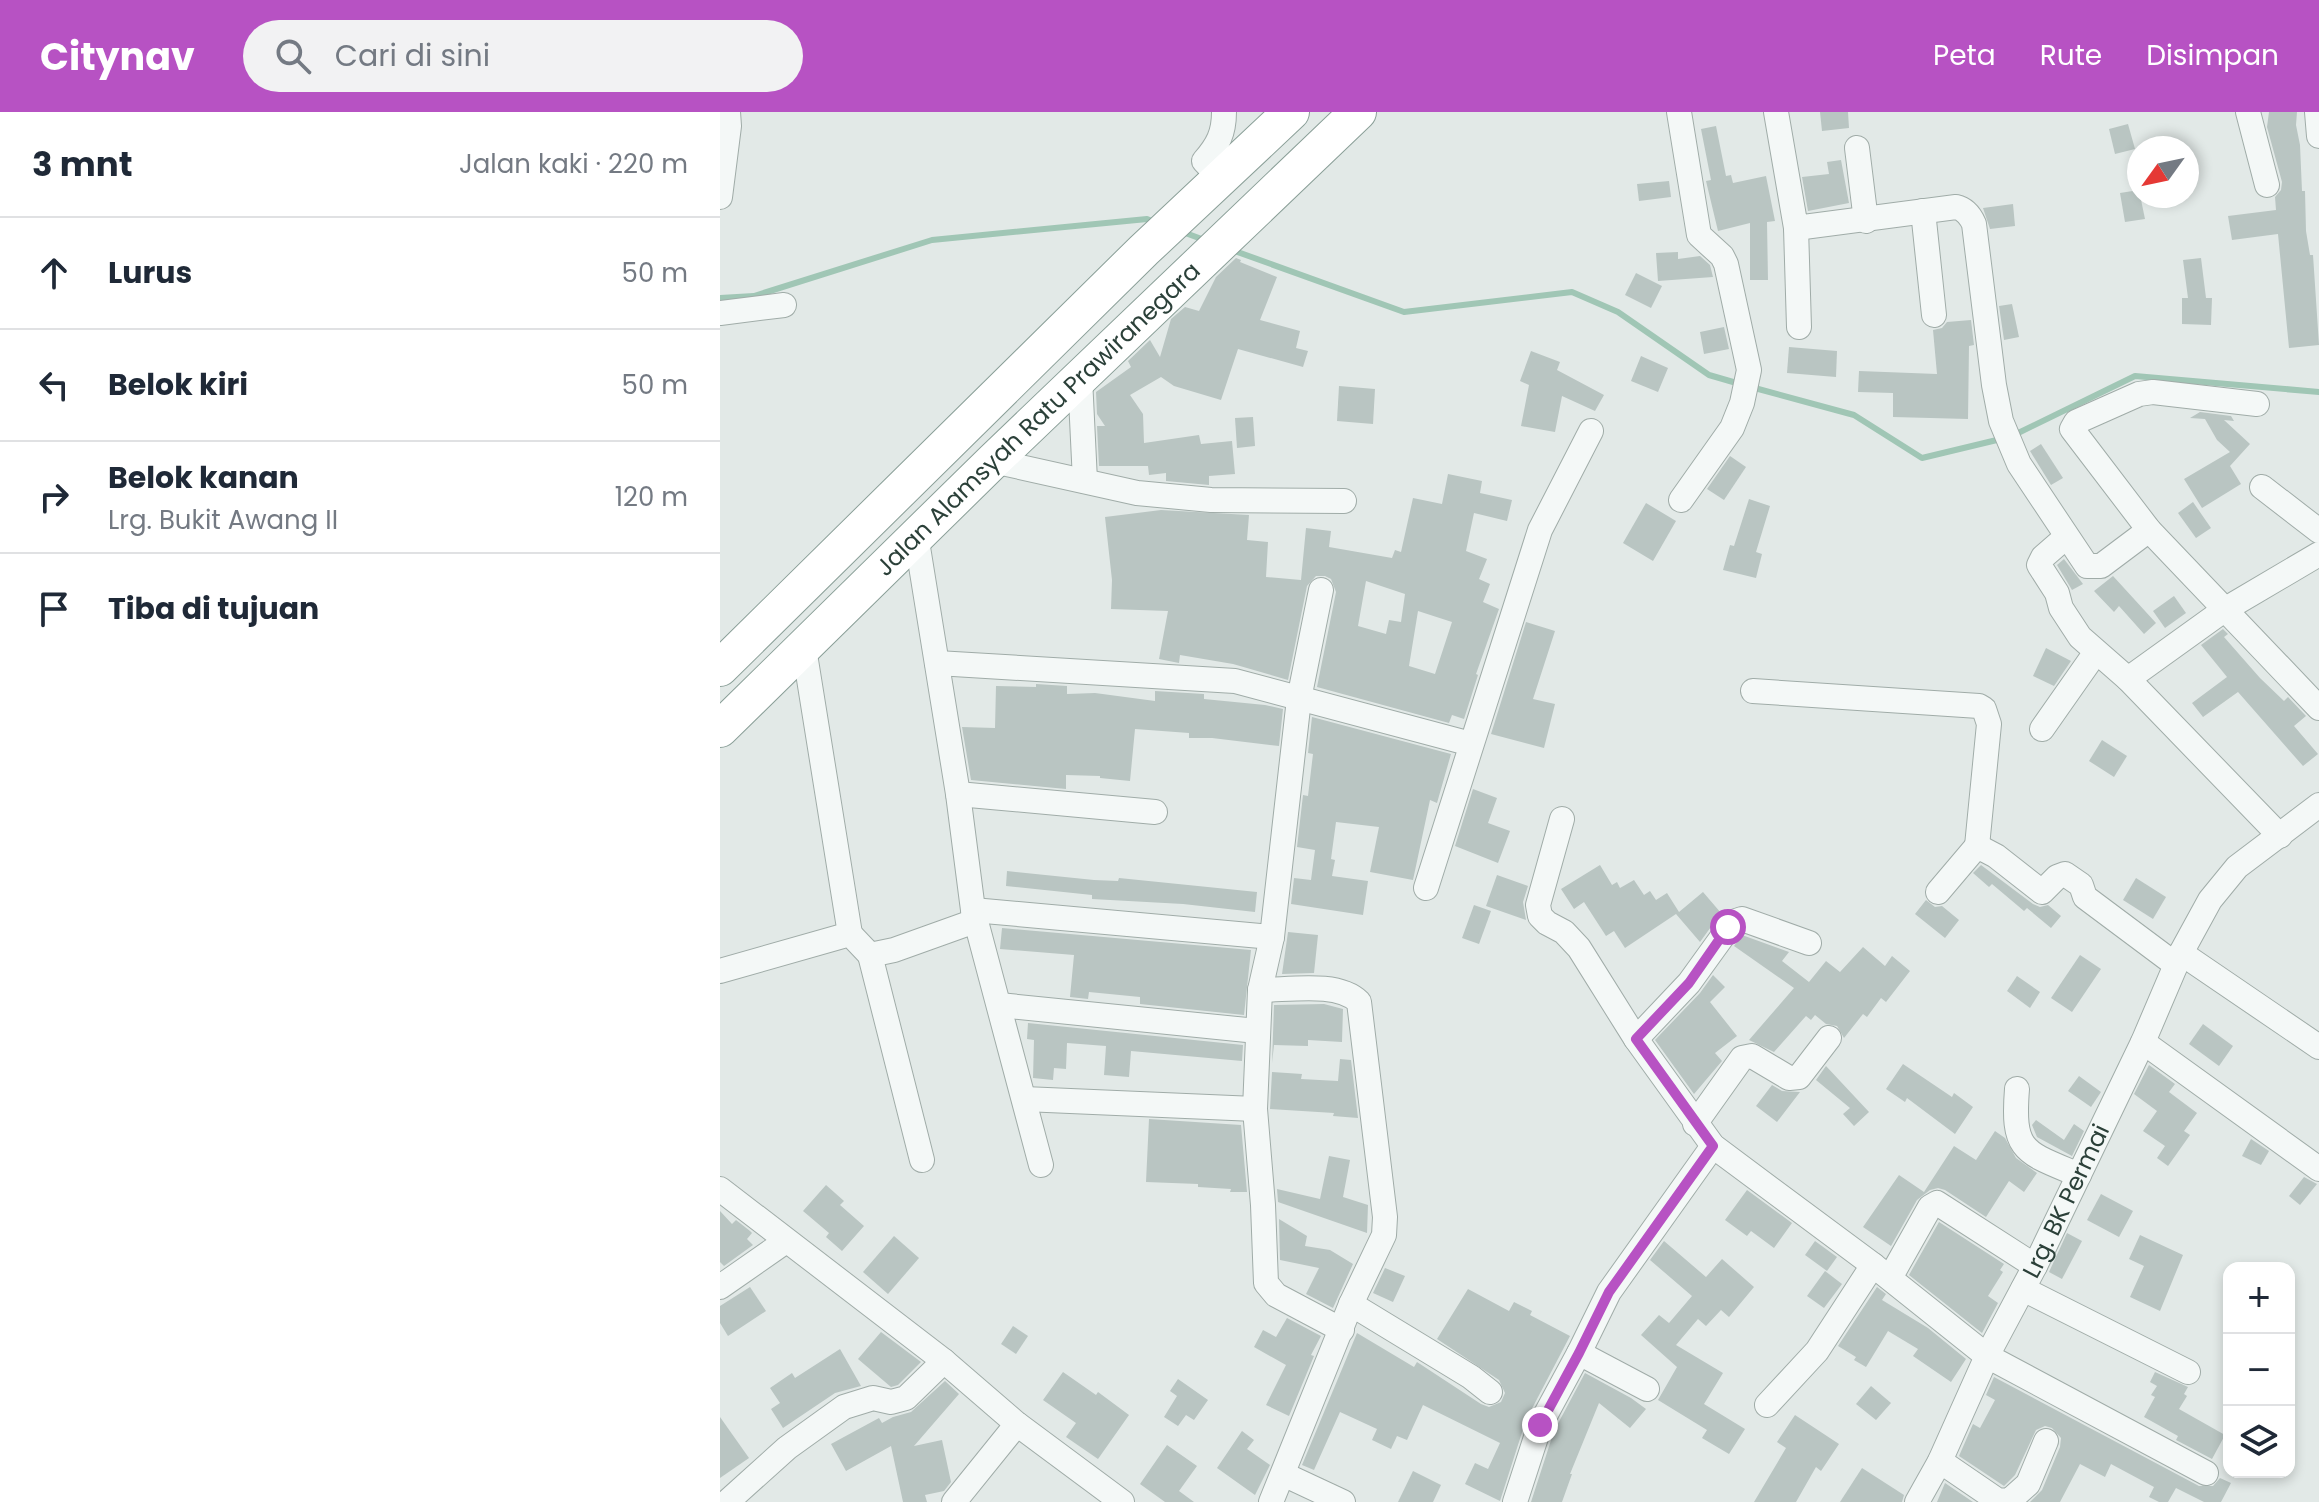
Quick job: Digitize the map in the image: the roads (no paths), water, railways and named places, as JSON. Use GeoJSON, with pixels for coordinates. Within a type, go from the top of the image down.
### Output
{"type":"FeatureCollection","features":[{"type":"Feature","properties":{"kind":"highway","name":"Jalan Alamsyah Ratu Prawiranegara"},"geometry":{"type":"LineString","coordinates":[[720,668],[1157,237],[1291,112]]}},
{"type":"Feature","properties":{"kind":"highway","name":"Jalan Alamsyah Ratu Prawiranegara"},"geometry":{"type":"LineString","coordinates":[[720,729],[916,535],[1358,112]]}},
{"type":"Feature","properties":{"kind":"street"},"geometry":{"type":"LineString","coordinates":[[720,197],[728,112]]}},
{"type":"Feature","properties":{"kind":"street"},"geometry":{"type":"LineString","coordinates":[[1209,188],[1204,161],[1218,144],[1224,127],[1224,112]]}},
{"type":"Feature","properties":{"kind":"street"},"geometry":{"type":"LineString","coordinates":[[1679,112],[1699,235],[1722,256],[1726,264],[1749,370],[1742,403],[1732,428],[1681,500]]}},
{"type":"Feature","properties":{"kind":"street"},"geometry":{"type":"LineString","coordinates":[[1776,112],[1796,228],[1799,327]]}},
{"type":"Feature","properties":{"kind":"street"},"geometry":{"type":"LineString","coordinates":[[2248,112],[2267,185]]}},
{"type":"Feature","properties":{"kind":"street"},"geometry":{"type":"LineString","coordinates":[[2317,112],[2319,136]]}},
{"type":"Feature","properties":{"kind":"street"},"geometry":{"type":"LineString","coordinates":[[1857,148],[1866,221]]}},
{"type":"Feature","properties":{"kind":"street"},"geometry":{"type":"LineString","coordinates":[[1796,228],[1962,208],[1974,224],[1994,385],[2001,421],[2019,464],[2087,566],[2101,566],[2149,530]]}},
{"type":"Feature","properties":{"kind":"street"},"geometry":{"type":"LineString","coordinates":[[1923,211],[1934,315]]}},
{"type":"Feature","properties":{"kind":"street"},"geometry":{"type":"LineString","coordinates":[[720,313],[784,305]]}},
{"type":"Feature","properties":{"kind":"street"},"geometry":{"type":"LineString","coordinates":[[1080,378],[1085,481]]}},
{"type":"Feature","properties":{"kind":"street"},"geometry":{"type":"LineString","coordinates":[[2257,404],[2153,392],[2139,394],[2072,426],[2149,530],[2319,708]]}},
{"type":"Feature","properties":{"kind":"street"},"geometry":{"type":"LineString","coordinates":[[1426,888],[1540,530],[1591,431]]}},
{"type":"Feature","properties":{"kind":"street"},"geometry":{"type":"LineString","coordinates":[[993,461],[1137,493],[1211,500],[1344,501]]}},
{"type":"Feature","properties":{"kind":"street"},"geometry":{"type":"LineString","coordinates":[[2262,487],[2319,531]]}},
{"type":"Feature","properties":{"kind":"street"},"geometry":{"type":"LineString","coordinates":[[916,535],[958,794],[974,916],[1041,1165]]}},
{"type":"Feature","properties":{"kind":"street"},"geometry":{"type":"LineString","coordinates":[[2066,537],[2043,557],[2039,565],[2057,593],[2068,622],[2096,652],[2128,679],[2280,836]]}},
{"type":"Feature","properties":{"kind":"street"},"geometry":{"type":"LineString","coordinates":[[2128,679],[2224,610],[2319,554]]}},
{"type":"Feature","properties":{"kind":"street"},"geometry":{"type":"LineString","coordinates":[[1321,590],[1299,699],[1272,937],[1260,990],[1255,1109],[1266,1283],[1276,1295],[1342,1330]]}},
{"type":"Feature","properties":{"kind":"street"},"geometry":{"type":"LineString","coordinates":[[804,648],[850,934],[870,955],[922,1160]]}},
{"type":"Feature","properties":{"kind":"street"},"geometry":{"type":"LineString","coordinates":[[2042,729],[2096,652]]}},
{"type":"Feature","properties":{"kind":"street"},"geometry":{"type":"LineString","coordinates":[[937,663],[1235,681],[1471,744]]}},
{"type":"Feature","properties":{"kind":"street"},"geometry":{"type":"LineString","coordinates":[[1753,691],[1979,706],[1984,709],[1989,724],[1977,846],[1938,892]]}},
{"type":"Feature","properties":{"kind":"street"},"geometry":{"type":"LineString","coordinates":[[958,794],[1155,812]]}},
{"type":"Feature","properties":{"kind":"street","name":"Lrg. BK Permai"},"geometry":{"type":"LineString","coordinates":[[1917,1502],[1940,1461],[1987,1356],[2035,1266],[2143,1042],[2179,959],[2210,900],[2237,867],[2319,805]]}},
{"type":"Feature","properties":{"kind":"street"},"geometry":{"type":"LineString","coordinates":[[1562,819],[1538,905],[1540,916],[1564,932],[1579,948],[1636,1039],[1713,1146],[1882,1271],[1987,1356],[2206,1473]]}},
{"type":"Feature","properties":{"kind":"street"},"geometry":{"type":"LineString","coordinates":[[1977,846],[1996,856],[2042,892],[2057,877],[2065,874],[2081,885],[2085,897],[2319,1047]]}},
{"type":"Feature","properties":{"kind":"street"},"geometry":{"type":"LineString","coordinates":[[870,955],[894,950],[974,916],[1272,937]]}},
{"type":"Feature","properties":{"kind":"street"},"geometry":{"type":"LineString","coordinates":[[1636,1039],[1689,983],[1733,922],[1742,919],[1809,943]]}},
{"type":"Feature","properties":{"kind":"street"},"geometry":{"type":"LineString","coordinates":[[720,971],[850,934]]}},
{"type":"Feature","properties":{"kind":"street"},"geometry":{"type":"LineString","coordinates":[[1260,990],[1332,989],[1344,991],[1359,1002],[1385,1226],[1380,1245],[1351,1304],[1271,1502]]}},
{"type":"Feature","properties":{"kind":"street"},"geometry":{"type":"LineString","coordinates":[[999,1005],[1257,1031]]}},
{"type":"Feature","properties":{"kind":"street"},"geometry":{"type":"LineString","coordinates":[[1695,1124],[1742,1058],[1752,1056],[1794,1079],[1799,1077],[1829,1038]]}},
{"type":"Feature","properties":{"kind":"street"},"geometry":{"type":"LineString","coordinates":[[2143,1042],[2319,1169]]}},
{"type":"Feature","properties":{"kind":"street"},"geometry":{"type":"LineString","coordinates":[[2017,1089],[2015,1131],[2019,1140],[2040,1159],[2079,1175]]}},
{"type":"Feature","properties":{"kind":"street"},"geometry":{"type":"LineString","coordinates":[[1024,1099],[1255,1109]]}},
{"type":"Feature","properties":{"kind":"street"},"geometry":{"type":"LineString","coordinates":[[1515,1502],[1540,1425],[1609,1292],[1713,1146]]}},
{"type":"Feature","properties":{"kind":"street"},"geometry":{"type":"LineString","coordinates":[[720,1189],[944,1361],[1017,1424],[1122,1502]]}},
{"type":"Feature","properties":{"kind":"street"},"geometry":{"type":"LineString","coordinates":[[1767,1405],[1817,1351],[1930,1207],[1937,1203],[2035,1266]]}},
{"type":"Feature","properties":{"kind":"street"},"geometry":{"type":"LineString","coordinates":[[720,1287],[786,1241]]}},
{"type":"Feature","properties":{"kind":"street"},"geometry":{"type":"LineString","coordinates":[[2023,1289],[2188,1372]]}},
{"type":"Feature","properties":{"kind":"street"},"geometry":{"type":"LineString","coordinates":[[1351,1304],[1471,1377],[1490,1392]]}},
{"type":"Feature","properties":{"kind":"street"},"geometry":{"type":"LineString","coordinates":[[1579,1353],[1647,1389]]}},
{"type":"Feature","properties":{"kind":"street"},"geometry":{"type":"LineString","coordinates":[[727,1502],[787,1448],[844,1407],[873,1398],[891,1402],[906,1398],[944,1361]]}},
{"type":"Feature","properties":{"kind":"street"},"geometry":{"type":"LineString","coordinates":[[954,1502],[1017,1424]]}},
{"type":"Feature","properties":{"kind":"street"},"geometry":{"type":"LineString","coordinates":[[1940,1461],[1997,1500],[2009,1501],[2028,1484],[2046,1441]]}},
{"type":"Feature","properties":{"kind":"street"},"geometry":{"type":"LineString","coordinates":[[1283,1474],[1343,1502]]}},
{"type":"Feature","properties":{"kind":"waterway"},"geometry":{"type":"LineString","coordinates":[[720,298],[754,296],[932,240],[1147,219],[1154,222]]}},
{"type":"Feature","properties":{"kind":"waterway"},"geometry":{"type":"LineString","coordinates":[[1180,231],[1207,241]]}},
{"type":"Feature","properties":{"kind":"waterway"},"geometry":{"type":"LineString","coordinates":[[1232,250],[1404,312],[1572,292],[1618,312],[1709,375],[1740,384]]}},
{"type":"Feature","properties":{"kind":"waterway"},"geometry":{"type":"LineString","coordinates":[[2012,436],[2135,376],[2319,392]]}},
{"type":"Feature","properties":{"kind":"waterway"},"geometry":{"type":"LineString","coordinates":[[1751,387],[1854,415],[1922,458],[2001,439]]}}]}
